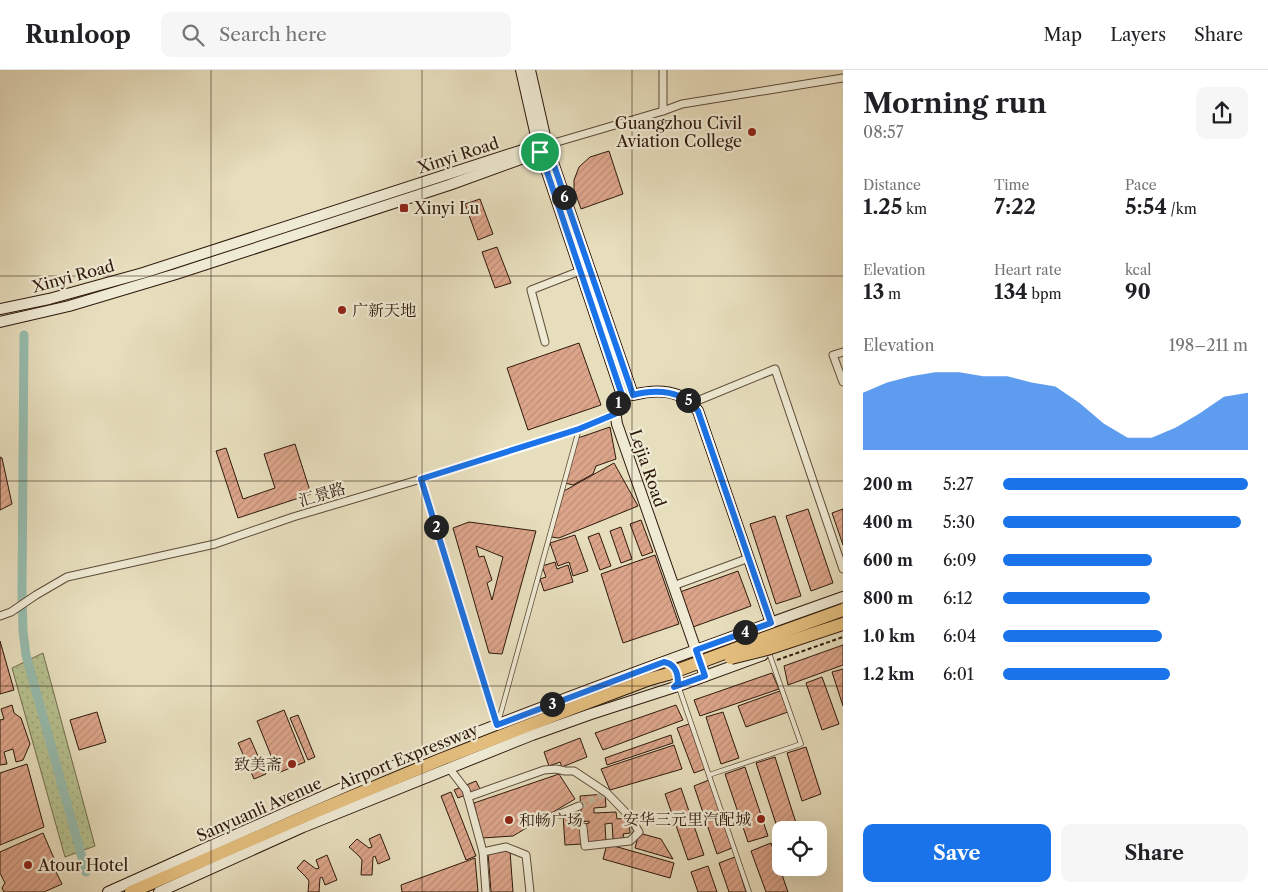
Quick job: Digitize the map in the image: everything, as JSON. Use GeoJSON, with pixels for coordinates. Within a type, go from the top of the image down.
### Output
{"type":"FeatureCollection","features":[{"type":"Feature","properties":{"kind":"highway","name":"Airport Expressway"},"geometry":{"type":"LineString","coordinates":[[132,892],[442,759],[650,679],[666,668],[765,638],[843,610]]}},
{"type":"Feature","properties":{"kind":"highway"},"geometry":{"type":"LineString","coordinates":[[666,668],[767,649],[843,624]]}},
{"type":"Feature","properties":{"kind":"street"},"geometry":{"type":"LineString","coordinates":[[521,70],[541,147],[580,271],[628,397]]}},
{"type":"Feature","properties":{"kind":"street"},"geometry":{"type":"LineString","coordinates":[[530,70],[541,147],[628,397]]}},
{"type":"Feature","properties":{"kind":"street"},"geometry":{"type":"LineString","coordinates":[[663,111],[664,70]]}},
{"type":"Feature","properties":{"kind":"street"},"geometry":{"type":"LineString","coordinates":[[541,147],[682,104],[843,78]]}},
{"type":"Feature","properties":{"kind":"street","name":"Xinyi Road"},"geometry":{"type":"LineString","coordinates":[[0,309],[49,299],[143,273],[541,147]]}},
{"type":"Feature","properties":{"kind":"street","name":"Xinyi Road"},"geometry":{"type":"LineString","coordinates":[[0,322],[69,306],[176,274],[449,185],[541,147]]}},
{"type":"Feature","properties":{"kind":"street"},"geometry":{"type":"LineString","coordinates":[[545,342],[531,290],[580,271]]}},
{"type":"Feature","properties":{"kind":"street"},"geometry":{"type":"LineString","coordinates":[[843,352],[833,355],[843,382]]}},
{"type":"Feature","properties":{"kind":"street"},"geometry":{"type":"LineString","coordinates":[[692,403],[775,369],[843,569]]}},
{"type":"Feature","properties":{"kind":"street"},"geometry":{"type":"LineString","coordinates":[[628,397],[644,392],[667,392],[692,403],[698,411],[771,623]]}},
{"type":"Feature","properties":{"kind":"street","name":"Lejia Road"},"geometry":{"type":"LineString","coordinates":[[628,397],[618,403],[615,414],[617,424],[705,676]]}},
{"type":"Feature","properties":{"kind":"street","name":"汇景路"},"geometry":{"type":"LineString","coordinates":[[0,616],[12,612],[67,577],[216,544],[293,517],[579,429],[615,414]]}},
{"type":"Feature","properties":{"kind":"street"},"geometry":{"type":"LineString","coordinates":[[421,479],[497,725]]}},
{"type":"Feature","properties":{"kind":"street"},"geometry":{"type":"LineString","coordinates":[[673,586],[748,558]]}},
{"type":"Feature","properties":{"kind":"street","name":"Sanyuanli Avenue"},"geometry":{"type":"LineString","coordinates":[[108,892],[438,748],[497,725],[666,668],[696,650],[843,597]]}},
{"type":"Feature","properties":{"kind":"street"},"geometry":{"type":"LineString","coordinates":[[159,892],[303,827],[449,768],[560,725],[705,676],[771,657],[843,624]]}},
{"type":"Feature","properties":{"kind":"street"},"geometry":{"type":"LineString","coordinates":[[666,668],[673,665],[676,668],[678,683],[676,686]]}},
{"type":"Feature","properties":{"kind":"street"},"geometry":{"type":"LineString","coordinates":[[449,768],[466,790],[483,852],[486,892]]}},
{"type":"Feature","properties":{"kind":"street"},"geometry":{"type":"LineString","coordinates":[[468,797],[544,770],[574,771],[607,794],[630,818],[639,832],[630,841],[585,846],[583,827]]}},
{"type":"Feature","properties":{"kind":"street"},"geometry":{"type":"LineString","coordinates":[[560,814],[579,806]]}},
{"type":"Feature","properties":{"kind":"street"},"geometry":{"type":"LineString","coordinates":[[483,852],[506,847],[526,855],[530,892]]}},
{"type":"Feature","properties":{"kind":"lane"},"geometry":{"type":"LineString","coordinates":[[497,725],[579,429]]}},
{"type":"Feature","properties":{"kind":"lane"},"geometry":{"type":"LineString","coordinates":[[710,775],[801,744],[771,657]]}},
{"type":"Feature","properties":{"kind":"lane"},"geometry":{"type":"LineString","coordinates":[[676,686],[710,775],[749,892]]}},
{"type":"Feature","properties":{"kind":"path"},"geometry":{"type":"LineString","coordinates":[[771,657],[843,637]]}},
{"type":"Feature","properties":{"kind":"green space"},"geometry":{"type":"Polygon","coordinates":[[[43,653],[95,846],[65,857],[12,668],[43,653]]]}},
{"type":"Feature","properties":{"kind":"building"},"geometry":{"type":"Polygon","coordinates":[[[609,151],[623,194],[581,209],[574,189],[574,180],[579,167],[590,157],[609,151]]]}},
{"type":"Feature","properties":{"kind":"building"},"geometry":{"type":"Polygon","coordinates":[[[480,199],[493,234],[478,240],[465,204],[480,199]]]}},
{"type":"Feature","properties":{"kind":"building"},"geometry":{"type":"Polygon","coordinates":[[[497,247],[511,283],[495,288],[482,252],[497,247]]]}},
{"type":"Feature","properties":{"kind":"building"},"geometry":{"type":"Polygon","coordinates":[[[579,343],[601,405],[528,430],[507,368],[579,343]]]}},
{"type":"Feature","properties":{"kind":"building"},"geometry":{"type":"Polygon","coordinates":[[[610,427],[616,459],[596,466],[593,474],[573,485],[565,483],[578,438],[610,427]]]}},
{"type":"Feature","properties":{"kind":"building"},"geometry":{"type":"Polygon","coordinates":[[[295,444],[311,494],[238,518],[216,451],[226,448],[243,499],[275,488],[264,454],[295,444]]]}},
{"type":"Feature","properties":{"kind":"building"},"geometry":{"type":"Polygon","coordinates":[[[0,457],[2,458],[12,504],[0,510],[0,457]]]}},
{"type":"Feature","properties":{"kind":"building"},"geometry":{"type":"Polygon","coordinates":[[[614,463],[638,506],[559,538],[551,537],[564,491],[614,463]]]}},
{"type":"Feature","properties":{"kind":"building"},"geometry":{"type":"Polygon","coordinates":[[[808,509],[833,583],[811,591],[786,516],[808,509]]]}},
{"type":"Feature","properties":{"kind":"building"},"geometry":{"type":"Polygon","coordinates":[[[843,509],[843,545],[832,513],[843,509]]]}},
{"type":"Feature","properties":{"kind":"building"},"geometry":{"type":"Polygon","coordinates":[[[775,516],[801,596],[776,604],[750,524],[775,516]]]}},
{"type":"Feature","properties":{"kind":"building"},"geometry":{"type":"Polygon","coordinates":[[[641,520],[653,552],[642,556],[630,524],[641,520]]]}},
{"type":"Feature","properties":{"kind":"building"},"geometry":{"type":"Polygon","coordinates":[[[469,522],[536,531],[502,654],[489,653],[453,528],[469,522]],[[476,546],[479,557],[484,556],[492,580],[487,583],[492,600],[503,557],[476,546]]]}},
{"type":"Feature","properties":{"kind":"building"},"geometry":{"type":"Polygon","coordinates":[[[621,527],[632,559],[621,563],[610,531],[621,527]]]}},
{"type":"Feature","properties":{"kind":"building"},"geometry":{"type":"Polygon","coordinates":[[[599,533],[611,566],[600,570],[588,537],[599,533]]]}},
{"type":"Feature","properties":{"kind":"building"},"geometry":{"type":"Polygon","coordinates":[[[575,535],[588,571],[573,576],[569,562],[558,566],[550,543],[575,535]]]}},
{"type":"Feature","properties":{"kind":"building"},"geometry":{"type":"Polygon","coordinates":[[[655,555],[679,624],[623,643],[601,574],[655,555]]]}},
{"type":"Feature","properties":{"kind":"building"},"geometry":{"type":"Polygon","coordinates":[[[555,562],[557,569],[568,565],[573,582],[544,591],[540,579],[546,577],[542,566],[555,562]]]}},
{"type":"Feature","properties":{"kind":"building"},"geometry":{"type":"Polygon","coordinates":[[[738,571],[751,606],[693,627],[680,592],[738,571]]]}},
{"type":"Feature","properties":{"kind":"building"},"geometry":{"type":"Polygon","coordinates":[[[0,641],[14,690],[0,694],[0,641]]]}},
{"type":"Feature","properties":{"kind":"building"},"geometry":{"type":"Polygon","coordinates":[[[843,645],[843,665],[788,685],[784,666],[843,645]]]}},
{"type":"Feature","properties":{"kind":"building"},"geometry":{"type":"Polygon","coordinates":[[[843,669],[843,706],[832,672],[843,669]]]}},
{"type":"Feature","properties":{"kind":"building"},"geometry":{"type":"Polygon","coordinates":[[[772,673],[779,689],[700,716],[694,700],[772,673]]]}},
{"type":"Feature","properties":{"kind":"building"},"geometry":{"type":"Polygon","coordinates":[[[822,677],[839,724],[822,730],[806,683],[822,677]]]}},
{"type":"Feature","properties":{"kind":"building"},"geometry":{"type":"Polygon","coordinates":[[[780,691],[788,712],[746,727],[738,706],[780,691]]]}},
{"type":"Feature","properties":{"kind":"building"},"geometry":{"type":"Polygon","coordinates":[[[12,705],[14,713],[21,718],[30,744],[23,760],[16,762],[13,749],[4,752],[7,764],[0,765],[0,720],[4,719],[1,709],[12,705]]]}},
{"type":"Feature","properties":{"kind":"building"},"geometry":{"type":"Polygon","coordinates":[[[676,705],[683,720],[603,750],[595,733],[676,705]]]}},
{"type":"Feature","properties":{"kind":"building"},"geometry":{"type":"Polygon","coordinates":[[[284,710],[305,762],[278,773],[257,721],[284,710]]]}},
{"type":"Feature","properties":{"kind":"building"},"geometry":{"type":"Polygon","coordinates":[[[97,712],[106,742],[79,750],[70,720],[97,712]]]}},
{"type":"Feature","properties":{"kind":"building"},"geometry":{"type":"Polygon","coordinates":[[[723,712],[739,758],[721,764],[706,717],[723,712]]]}},
{"type":"Feature","properties":{"kind":"building"},"geometry":{"type":"Polygon","coordinates":[[[298,715],[315,757],[308,760],[290,718],[298,715]]]}},
{"type":"Feature","properties":{"kind":"building"},"geometry":{"type":"Polygon","coordinates":[[[689,724],[705,769],[694,773],[677,728],[689,724]]]}},
{"type":"Feature","properties":{"kind":"building"},"geometry":{"type":"Polygon","coordinates":[[[671,735],[673,743],[607,765],[605,758],[671,735]]]}},
{"type":"Feature","properties":{"kind":"building"},"geometry":{"type":"Polygon","coordinates":[[[250,738],[266,774],[254,779],[238,743],[250,738]]]}},
{"type":"Feature","properties":{"kind":"building"},"geometry":{"type":"Polygon","coordinates":[[[580,738],[587,757],[562,767],[560,762],[549,766],[544,752],[580,738]]]}},
{"type":"Feature","properties":{"kind":"building"},"geometry":{"type":"Polygon","coordinates":[[[674,745],[682,769],[610,790],[601,769],[674,745]]]}},
{"type":"Feature","properties":{"kind":"building"},"geometry":{"type":"Polygon","coordinates":[[[806,747],[821,794],[802,801],[787,753],[806,747]]]}},
{"type":"Feature","properties":{"kind":"building"},"geometry":{"type":"Polygon","coordinates":[[[775,757],[795,821],[775,821],[756,763],[775,757]]]}},
{"type":"Feature","properties":{"kind":"building"},"geometry":{"type":"Polygon","coordinates":[[[27,764],[44,827],[0,845],[0,773],[27,764]]]}},
{"type":"Feature","properties":{"kind":"building"},"geometry":{"type":"Polygon","coordinates":[[[745,767],[768,836],[748,842],[725,774],[745,767]]]}},
{"type":"Feature","properties":{"kind":"building","name":"和畅广场"},"geometry":{"type":"Polygon","coordinates":[[[559,774],[575,799],[513,836],[482,838],[474,803],[559,774]]]}},
{"type":"Feature","properties":{"kind":"building"},"geometry":{"type":"Polygon","coordinates":[[[709,780],[732,848],[717,854],[694,786],[709,780]]]}},
{"type":"Feature","properties":{"kind":"building"},"geometry":{"type":"Polygon","coordinates":[[[476,781],[480,789],[458,798],[454,790],[476,781]]]}},
{"type":"Feature","properties":{"kind":"building"},"geometry":{"type":"Polygon","coordinates":[[[681,788],[704,855],[688,860],[665,794],[681,788]]]}},
{"type":"Feature","properties":{"kind":"building"},"geometry":{"type":"Polygon","coordinates":[[[451,792],[476,856],[466,860],[441,796],[451,792]]]}},
{"type":"Feature","properties":{"kind":"building"},"geometry":{"type":"Polygon","coordinates":[[[605,794],[606,807],[594,808],[594,813],[616,812],[617,819],[629,818],[630,833],[623,834],[624,838],[613,839],[612,823],[605,824],[606,842],[586,844],[585,824],[589,823],[589,821],[581,822],[583,844],[565,845],[563,815],[581,812],[580,796],[605,794]]]}},
{"type":"Feature","properties":{"kind":"building","name":"Atour Hotel"},"geometry":{"type":"Polygon","coordinates":[[[43,833],[56,863],[54,868],[62,884],[44,892],[4,892],[2,888],[5,883],[0,873],[0,852],[43,833]]]}},
{"type":"Feature","properties":{"kind":"building"},"geometry":{"type":"Polygon","coordinates":[[[639,833],[661,839],[673,859],[635,848],[639,833]]]}},
{"type":"Feature","properties":{"kind":"building"},"geometry":{"type":"Polygon","coordinates":[[[380,834],[390,859],[378,864],[375,856],[373,857],[372,875],[361,875],[362,860],[349,847],[357,839],[369,848],[372,847],[369,839],[380,834]]]}},
{"type":"Feature","properties":{"kind":"building"},"geometry":{"type":"Polygon","coordinates":[[[771,843],[772,876],[782,876],[788,892],[766,892],[751,851],[771,843]]]}},
{"type":"Feature","properties":{"kind":"building"},"geometry":{"type":"Polygon","coordinates":[[[607,844],[674,863],[670,878],[603,859],[607,844]]]}},
{"type":"Feature","properties":{"kind":"building"},"geometry":{"type":"Polygon","coordinates":[[[510,851],[513,892],[491,892],[488,853],[510,851]]]}},
{"type":"Feature","properties":{"kind":"building"},"geometry":{"type":"Polygon","coordinates":[[[327,855],[337,880],[325,885],[322,877],[320,878],[319,892],[308,892],[309,881],[297,868],[304,860],[316,869],[319,868],[316,860],[327,855]]]}},
{"type":"Feature","properties":{"kind":"building"},"geometry":{"type":"Polygon","coordinates":[[[735,857],[746,892],[729,892],[719,863],[735,857]]]}},
{"type":"Feature","properties":{"kind":"building"},"geometry":{"type":"Polygon","coordinates":[[[475,858],[478,892],[402,892],[401,885],[475,858]]]}},
{"type":"Feature","properties":{"kind":"building"},"geometry":{"type":"Polygon","coordinates":[[[708,866],[717,892],[698,892],[691,872],[708,866]]]}},
{"type":"Feature","properties":{"kind":"waterway"},"geometry":{"type":"LineString","coordinates":[[24,335],[23,631],[26,655],[86,872]]}},
{"type":"Feature","properties":{"kind":"tunnel"},"geometry":{"type":"LineString","coordinates":[[579,806],[607,793]]}},
{"type":"Feature","properties":{"kind":"place","name":"Guangzhou Civil Aviation College"},"geometry":{"type":"Point","coordinates":[752,132]}},
{"type":"Feature","properties":{"kind":"place","name":"Xinyi Lu"},"geometry":{"type":"Point","coordinates":[404,208]}},
{"type":"Feature","properties":{"kind":"place","name":"广新天地"},"geometry":{"type":"Point","coordinates":[342,310]}},
{"type":"Feature","properties":{"kind":"place","name":"致美斋"},"geometry":{"type":"Point","coordinates":[292,764]}},
{"type":"Feature","properties":{"kind":"place","name":"安华三元里汽配城"},"geometry":{"type":"Point","coordinates":[761,819]}},
{"type":"Feature","properties":{"kind":"place","name":"和畅广场"},"geometry":{"type":"Point","coordinates":[509,820]}},
{"type":"Feature","properties":{"kind":"place","name":"Atour Hotel"},"geometry":{"type":"Point","coordinates":[28,865]}},
{"type":"Feature","properties":{"kind":"route"},"geometry":{"type":"LineString","coordinates":[[538,145],[547,145],[633,395],[644,392],[667,392],[686,399],[698,411],[771,623],[696,650],[705,676],[674,687],[678,683],[676,668],[664,662],[497,725],[421,479],[579,429],[615,414],[618,403],[623,398],[540,152],[538,145]]}}]}
